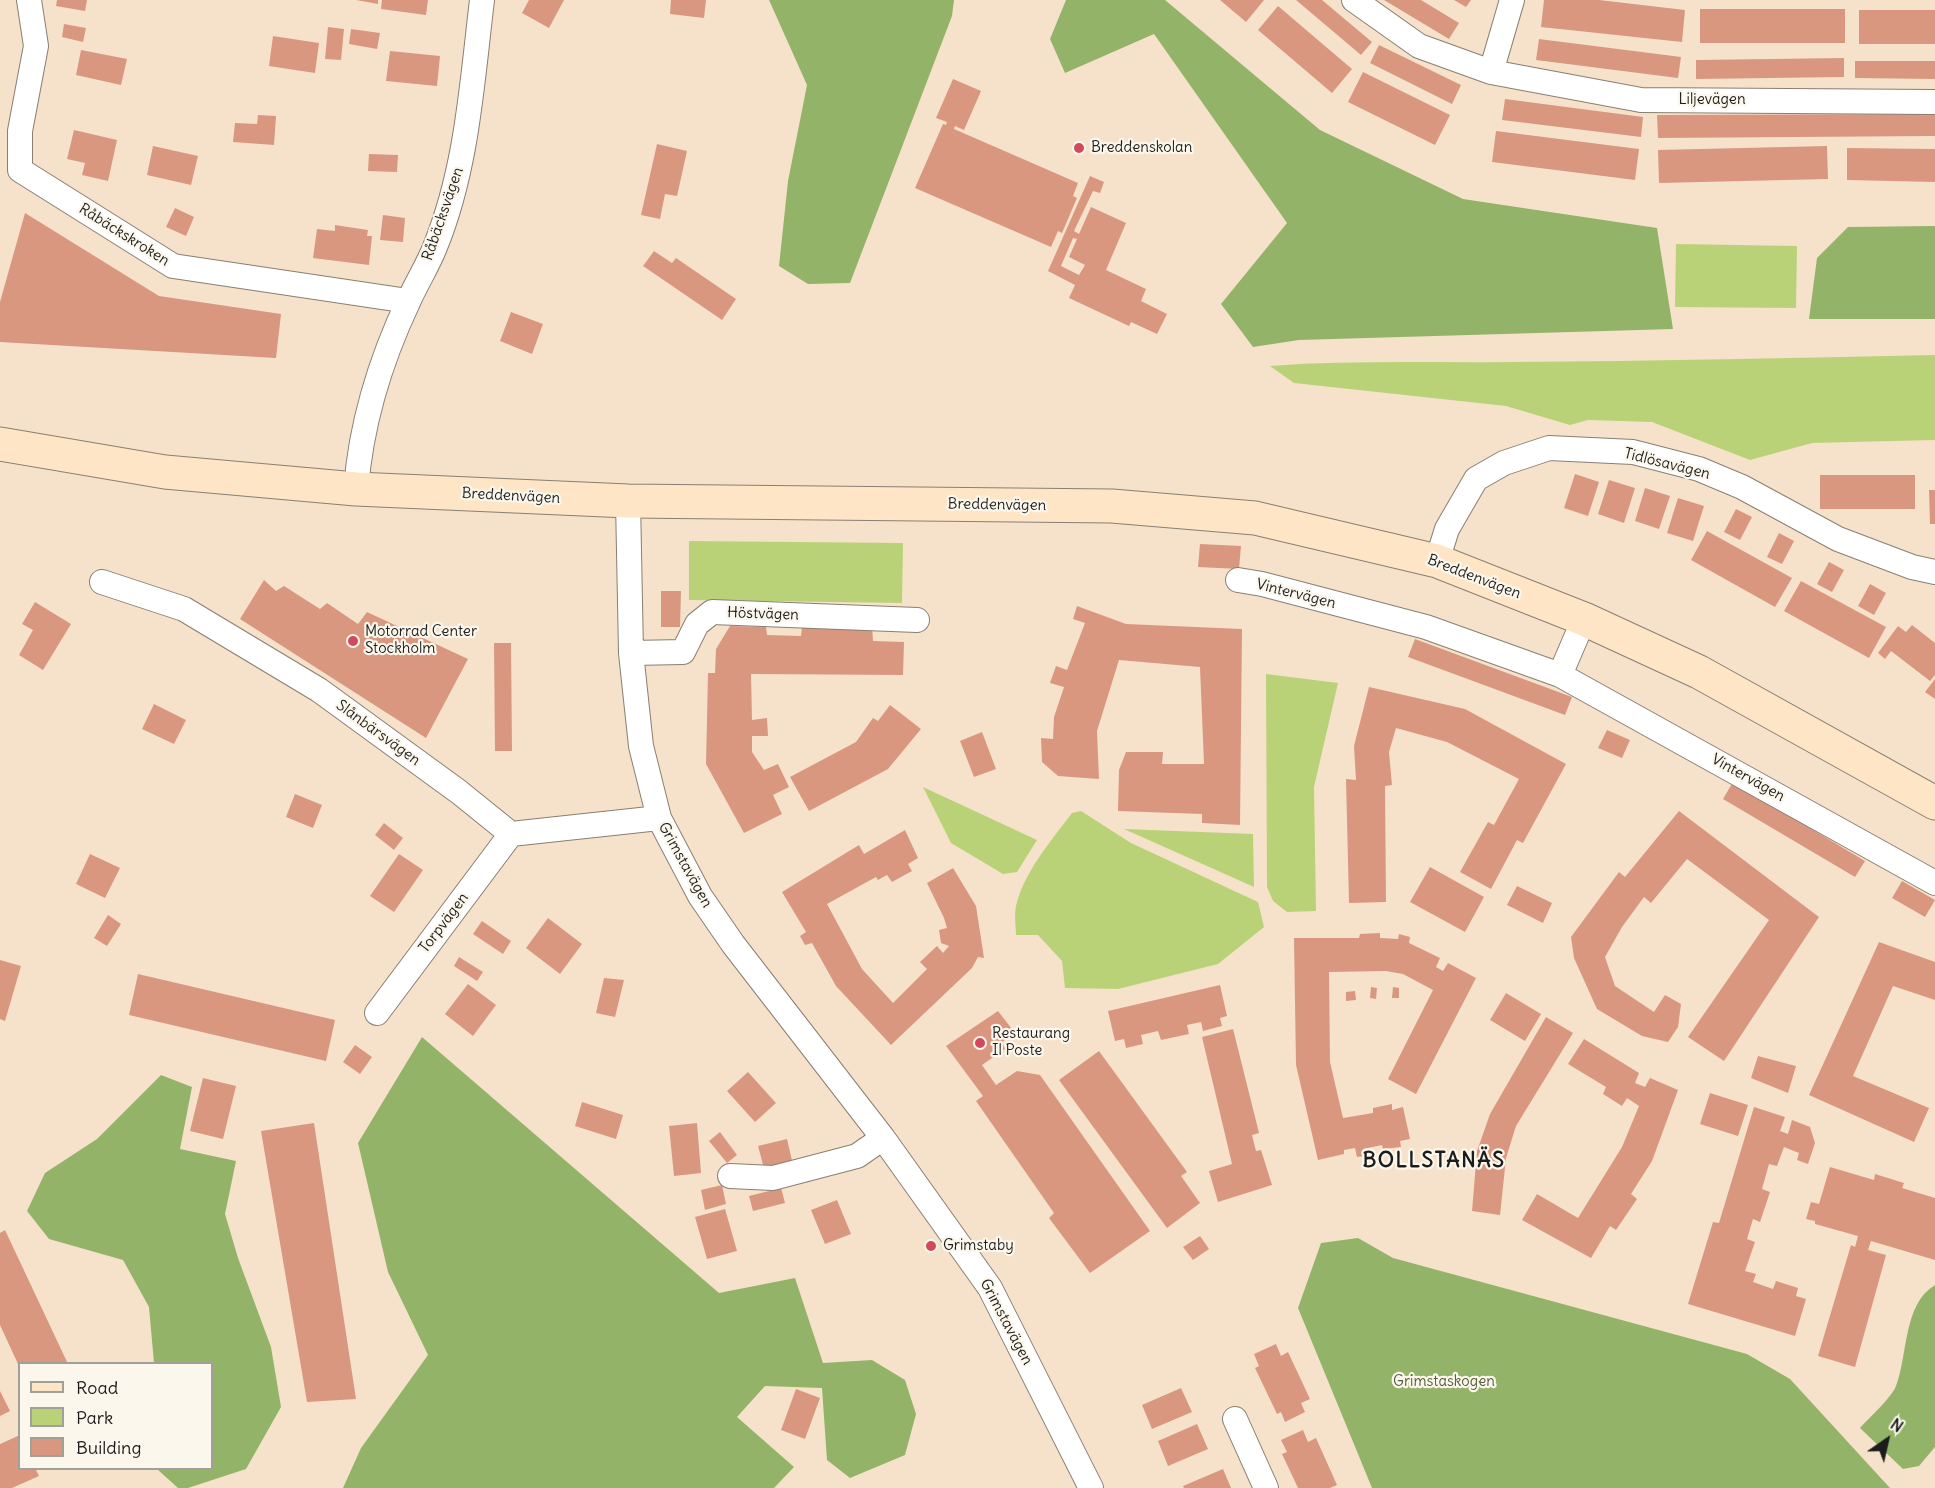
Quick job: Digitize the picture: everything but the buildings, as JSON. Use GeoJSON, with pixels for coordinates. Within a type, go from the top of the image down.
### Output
{"type":"FeatureCollection","features":[{"type":"Feature","properties":{"kind":"street","name":"Råbäckskroken"},"geometry":{"type":"LineString","coordinates":[[29,0],[36,46],[20,131],[20,170],[173,266],[408,301]]}},
{"type":"Feature","properties":{"kind":"street","name":"Råbäcksvägen"},"geometry":{"type":"LineString","coordinates":[[356,489],[359,457],[368,411],[384,360],[408,301],[435,246],[461,162],[482,0]]}},
{"type":"Feature","properties":{"kind":"street","name":"Liljevägen"},"geometry":{"type":"LineString","coordinates":[[1354,0],[1419,46],[1491,72],[1641,100],[1935,102]]}},
{"type":"Feature","properties":{"kind":"street"},"geometry":{"type":"LineString","coordinates":[[1491,72],[1512,0]]}},
{"type":"Feature","properties":{"kind":"street","name":"Breddenvägen"},"geometry":{"type":"LineString","coordinates":[[0,444],[165,472],[356,489],[628,501],[1112,507],[1255,518],[1437,561],[1584,619],[1700,672],[1935,803]]}},
{"type":"Feature","properties":{"kind":"street","name":"Tidlösavägen"},"geometry":{"type":"LineString","coordinates":[[1437,561],[1447,529],[1476,479],[1504,463],[1549,448],[1633,452],[1699,470],[1742,487],[1838,539],[1912,567],[1935,572]]}},
{"type":"Feature","properties":{"kind":"street","name":"Grimstavägen"},"geometry":{"type":"LineString","coordinates":[[628,501],[631,653],[641,746],[659,818],[700,896],[733,945],[883,1138],[990,1288],[1091,1488]]}},
{"type":"Feature","properties":{"kind":"street","name":"Vintervägen"},"geometry":{"type":"LineString","coordinates":[[1238,580],[1262,584],[1426,627],[1560,675],[1935,883]]}},
{"type":"Feature","properties":{"kind":"street","name":"Slånbärsvägen"},"geometry":{"type":"LineString","coordinates":[[102,582],[184,609],[319,690],[459,792],[511,834]]}},
{"type":"Feature","properties":{"kind":"street","name":"Höstvägen"},"geometry":{"type":"LineString","coordinates":[[631,653],[683,652],[697,624],[712,612],[916,620]]}},
{"type":"Feature","properties":{"kind":"street"},"geometry":{"type":"LineString","coordinates":[[1560,675],[1584,619]]}},
{"type":"Feature","properties":{"kind":"street"},"geometry":{"type":"LineString","coordinates":[[511,834],[659,818]]}},
{"type":"Feature","properties":{"kind":"street","name":"Torpvägen"},"geometry":{"type":"LineString","coordinates":[[376,1012],[511,834]]}},
{"type":"Feature","properties":{"kind":"street"},"geometry":{"type":"LineString","coordinates":[[730,1176],[773,1178],[856,1156],[883,1138]]}},
{"type":"Feature","properties":{"kind":"street"},"geometry":{"type":"LineString","coordinates":[[1235,1419],[1266,1488]]}},
{"type":"Feature","properties":{"kind":"green space"},"geometry":{"type":"Polygon","coordinates":[[[769,0],[954,0],[952,16],[850,283],[808,284],[779,266],[788,181],[807,85],[769,0]]]}},
{"type":"Feature","properties":{"kind":"green space"},"geometry":{"type":"Polygon","coordinates":[[[1066,0],[1165,0],[1320,130],[1463,199],[1657,228],[1673,329],[1299,340],[1253,347],[1221,304],[1287,223],[1154,34],[1065,73],[1050,39],[1066,0]]]}},
{"type":"Feature","properties":{"kind":"green space"},"geometry":{"type":"Polygon","coordinates":[[[1935,226],[1935,319],[1809,319],[1817,258],[1848,227],[1935,226]]]}},
{"type":"Feature","properties":{"kind":"green space"},"geometry":{"type":"Polygon","coordinates":[[[1676,244],[1797,246],[1796,308],[1675,307],[1676,244]]]}},
{"type":"Feature","properties":{"kind":"green space"},"geometry":{"type":"Polygon","coordinates":[[[1935,355],[1935,440],[1812,443],[1750,460],[1652,422],[1588,420],[1570,425],[1506,406],[1294,383],[1270,366],[1361,362],[1618,361],[1935,355]]]}},
{"type":"Feature","properties":{"kind":"green space"},"geometry":{"type":"Polygon","coordinates":[[[689,541],[903,543],[902,603],[689,600],[689,541]]]}},
{"type":"Feature","properties":{"kind":"green space"},"geometry":{"type":"Polygon","coordinates":[[[1266,674],[1338,683],[1314,787],[1316,911],[1287,912],[1273,901],[1267,887],[1266,674]]]}},
{"type":"Feature","properties":{"kind":"green space"},"geometry":{"type":"Polygon","coordinates":[[[923,787],[1037,840],[1017,872],[1003,874],[951,843],[923,787]]]}},
{"type":"Feature","properties":{"kind":"green space"},"geometry":{"type":"Polygon","coordinates":[[[1081,811],[1131,843],[1258,902],[1264,927],[1218,964],[1118,989],[1065,988],[1062,961],[1038,935],[1016,935],[1015,909],[1025,881],[1039,857],[1072,813],[1081,811]]]}},
{"type":"Feature","properties":{"kind":"green space"},"geometry":{"type":"Polygon","coordinates":[[[1124,829],[1253,834],[1254,887],[1124,829]]]}},
{"type":"Feature","properties":{"kind":"green space"},"geometry":{"type":"Polygon","coordinates":[[[422,1037],[719,1293],[795,1278],[823,1363],[872,1360],[905,1380],[916,1414],[905,1455],[850,1478],[827,1460],[822,1388],[765,1386],[737,1417],[794,1467],[774,1488],[343,1488],[361,1448],[428,1355],[388,1272],[358,1143],[422,1037]]]}},
{"type":"Feature","properties":{"kind":"green space"},"geometry":{"type":"Polygon","coordinates":[[[161,1075],[192,1087],[180,1149],[236,1161],[225,1214],[238,1258],[271,1347],[281,1407],[246,1469],[188,1488],[178,1488],[158,1470],[213,1470],[213,1362],[154,1362],[149,1307],[123,1260],[49,1239],[27,1211],[45,1173],[97,1139],[161,1075]]]}},
{"type":"Feature","properties":{"kind":"green space","name":"Grimstaskogen"},"geometry":{"type":"Polygon","coordinates":[[[1358,1238],[1393,1258],[1747,1354],[1790,1379],[1890,1488],[1372,1488],[1298,1308],[1321,1243],[1358,1238]]]}},
{"type":"Feature","properties":{"kind":"green space"},"geometry":{"type":"Polygon","coordinates":[[[1935,1285],[1935,1447],[1919,1466],[1903,1469],[1860,1428],[1894,1391],[1900,1374],[1908,1331],[1917,1304],[1935,1285]]]}},
{"type":"Feature","properties":{"kind":"place","name":"Breddenskolan"},"geometry":{"type":"Point","coordinates":[1079,148]}},
{"type":"Feature","properties":{"kind":"place","name":"Motorrad Center Stockholm"},"geometry":{"type":"Point","coordinates":[353,641]}},
{"type":"Feature","properties":{"kind":"place","name":"Restaurang Il Poste"},"geometry":{"type":"Point","coordinates":[980,1043]}},
{"type":"Feature","properties":{"kind":"place","name":"Grimstaby"},"geometry":{"type":"Point","coordinates":[931,1246]}},
{"type":"Feature","properties":{"kind":"district","name":"BOLLSTANÄS"},"geometry":{"type":"Point","coordinates":[1434,1161]}}]}
